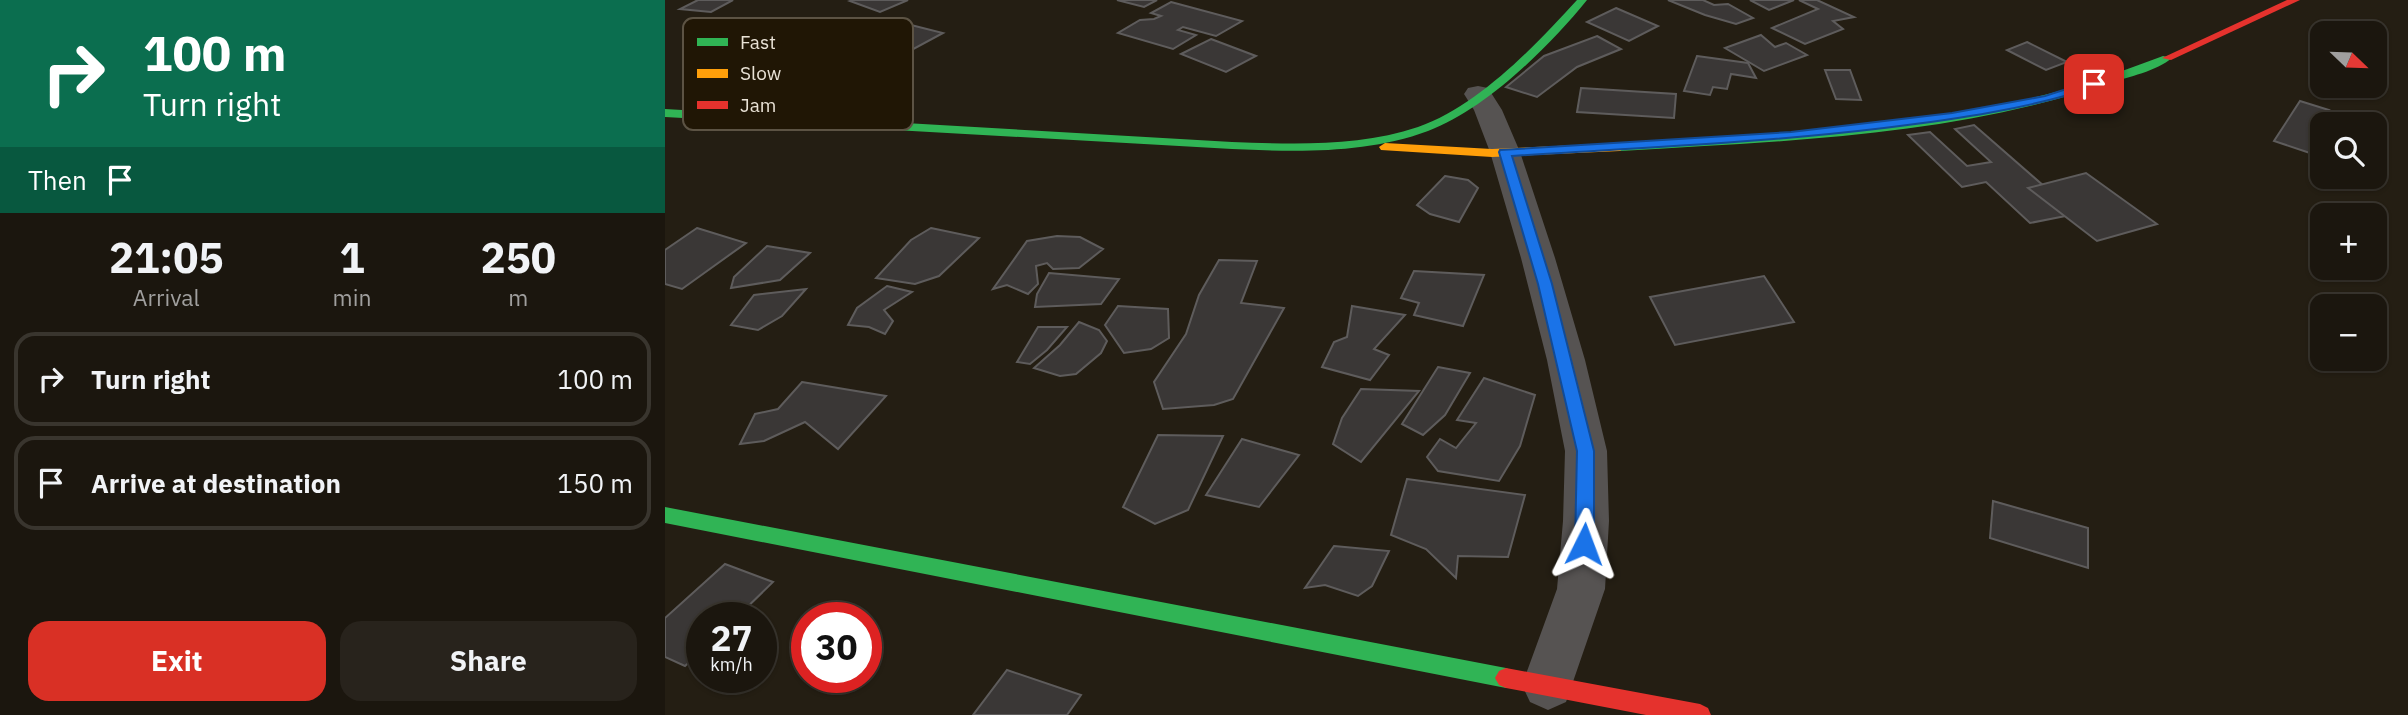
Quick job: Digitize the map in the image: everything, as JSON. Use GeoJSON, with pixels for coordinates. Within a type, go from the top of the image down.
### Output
{"type":"FeatureCollection","features":[{"type":"Feature","properties":{"kind":"street"},"geometry":{"type":"LineString","coordinates":[[913,127],[1215,143],[1325,145],[1357,142],[1425,128],[1447,118],[1560,25],[1582,0]]}},
{"type":"Feature","properties":{"kind":"street"},"geometry":{"type":"LineString","coordinates":[[1357,142],[1429,152],[1505,152],[1791,136],[1952,116],[2047,99],[2153,64],[2237,30],[2295,0]]}},
{"type":"Feature","properties":{"kind":"street"},"geometry":{"type":"LineString","coordinates":[[1478,94],[1488,110],[1505,152],[1562,348],[1586,451],[1586,521],[1581,589],[1548,685]]}},
{"type":"Feature","properties":{"kind":"street"},"geometry":{"type":"LineString","coordinates":[[665,113],[683,114]]}},
{"type":"Feature","properties":{"kind":"street"},"geometry":{"type":"LineString","coordinates":[[665,515],[1700,715]]}},
{"type":"Feature","properties":{"kind":"building"},"geometry":{"type":"Polygon","coordinates":[[[698,0],[733,0],[711,12],[680,9],[698,0]]]}},
{"type":"Feature","properties":{"kind":"building"},"geometry":{"type":"Polygon","coordinates":[[[908,0],[880,12],[850,1],[908,0]]]}},
{"type":"Feature","properties":{"kind":"building"},"geometry":{"type":"Polygon","coordinates":[[[1117,0],[1157,0],[1144,7],[1117,0]]]}},
{"type":"Feature","properties":{"kind":"building"},"geometry":{"type":"Polygon","coordinates":[[[1668,0],[1703,0],[1714,5],[1728,4],[1753,18],[1736,24],[1668,0]]]}},
{"type":"Feature","properties":{"kind":"building"},"geometry":{"type":"Polygon","coordinates":[[[1750,0],[1794,0],[1769,10],[1750,0]]]}},
{"type":"Feature","properties":{"kind":"building"},"geometry":{"type":"Polygon","coordinates":[[[1799,0],[1817,0],[1854,17],[1833,21],[1843,29],[1805,44],[1772,28],[1818,9],[1799,0]]]}},
{"type":"Feature","properties":{"kind":"building"},"geometry":{"type":"Polygon","coordinates":[[[1171,2],[1242,21],[1216,36],[1183,27],[1178,30],[1196,35],[1173,49],[1118,33],[1140,20],[1161,16],[1151,13],[1171,2]]]}},
{"type":"Feature","properties":{"kind":"building"},"geometry":{"type":"Polygon","coordinates":[[[1616,8],[1658,26],[1629,41],[1587,22],[1616,8]]]}},
{"type":"Feature","properties":{"kind":"building"},"geometry":{"type":"Polygon","coordinates":[[[913,26],[943,33],[913,49],[913,26]]]}},
{"type":"Feature","properties":{"kind":"building"},"geometry":{"type":"Polygon","coordinates":[[[1761,35],[1775,47],[1786,43],[1807,55],[1764,71],[1725,48],[1761,35]]]}},
{"type":"Feature","properties":{"kind":"building"},"geometry":{"type":"Polygon","coordinates":[[[1597,36],[1621,49],[1577,67],[1537,97],[1506,87],[1544,56],[1597,36]]]}},
{"type":"Feature","properties":{"kind":"building"},"geometry":{"type":"Polygon","coordinates":[[[1211,39],[1256,56],[1226,72],[1181,54],[1211,39]]]}},
{"type":"Feature","properties":{"kind":"building"},"geometry":{"type":"Polygon","coordinates":[[[2027,42],[2067,62],[2046,70],[2007,50],[2027,42]]]}},
{"type":"Feature","properties":{"kind":"building"},"geometry":{"type":"Polygon","coordinates":[[[1697,56],[1748,63],[1756,78],[1731,74],[1727,89],[1713,87],[1710,95],[1684,91],[1697,56]]]}},
{"type":"Feature","properties":{"kind":"building"},"geometry":{"type":"Polygon","coordinates":[[[1825,70],[1850,70],[1861,100],[1836,99],[1825,70]]]}},
{"type":"Feature","properties":{"kind":"building"},"geometry":{"type":"Polygon","coordinates":[[[1581,88],[1676,94],[1674,118],[1577,112],[1581,88]]]}},
{"type":"Feature","properties":{"kind":"building"},"geometry":{"type":"Polygon","coordinates":[[[2300,101],[2329,110],[2310,112],[2310,153],[2274,141],[2300,101]]]}},
{"type":"Feature","properties":{"kind":"building"},"geometry":{"type":"Polygon","coordinates":[[[1974,125],[2076,214],[2030,223],[1986,182],[1962,187],[1908,135],[1930,132],[1967,166],[1991,162],[1955,129],[1974,125]]]}},
{"type":"Feature","properties":{"kind":"building"},"geometry":{"type":"Polygon","coordinates":[[[2086,173],[2157,224],[2097,241],[2028,188],[2086,173]]]}},
{"type":"Feature","properties":{"kind":"building"},"geometry":{"type":"Polygon","coordinates":[[[1445,176],[1468,180],[1478,188],[1459,222],[1430,214],[1417,205],[1445,176]]]}},
{"type":"Feature","properties":{"kind":"building"},"geometry":{"type":"Polygon","coordinates":[[[697,228],[746,243],[682,289],[665,284],[665,250],[697,228]]]}},
{"type":"Feature","properties":{"kind":"building"},"geometry":{"type":"Polygon","coordinates":[[[931,228],[979,238],[939,276],[915,284],[876,278],[911,240],[931,228]]]}},
{"type":"Feature","properties":{"kind":"building"},"geometry":{"type":"Polygon","coordinates":[[[1057,236],[1080,237],[1103,249],[1079,268],[1053,269],[1047,263],[1036,266],[1038,284],[1028,294],[1007,285],[993,289],[1027,241],[1057,236]]]}},
{"type":"Feature","properties":{"kind":"building"},"geometry":{"type":"Polygon","coordinates":[[[767,246],[810,253],[780,280],[731,288],[734,277],[767,246]]]}},
{"type":"Feature","properties":{"kind":"building"},"geometry":{"type":"Polygon","coordinates":[[[1219,260],[1257,261],[1241,303],[1284,308],[1233,399],[1214,405],[1163,409],[1154,382],[1186,334],[1199,295],[1219,260]]]}},
{"type":"Feature","properties":{"kind":"building"},"geometry":{"type":"Polygon","coordinates":[[[1414,271],[1484,275],[1463,326],[1414,315],[1419,303],[1401,298],[1414,271]]]}},
{"type":"Feature","properties":{"kind":"building"},"geometry":{"type":"Polygon","coordinates":[[[1049,273],[1119,279],[1101,304],[1035,307],[1037,294],[1049,273]]]}},
{"type":"Feature","properties":{"kind":"building"},"geometry":{"type":"Polygon","coordinates":[[[1764,276],[1794,322],[1675,345],[1650,297],[1764,276]]]}},
{"type":"Feature","properties":{"kind":"building"},"geometry":{"type":"Polygon","coordinates":[[[887,286],[912,292],[884,310],[893,321],[885,334],[869,327],[848,325],[857,308],[887,286]]]}},
{"type":"Feature","properties":{"kind":"building"},"geometry":{"type":"Polygon","coordinates":[[[806,289],[782,316],[758,330],[731,325],[754,295],[806,289]]]}},
{"type":"Feature","properties":{"kind":"building"},"geometry":{"type":"Polygon","coordinates":[[[1118,306],[1168,309],[1169,338],[1151,349],[1124,353],[1105,325],[1118,306]]]}},
{"type":"Feature","properties":{"kind":"building"},"geometry":{"type":"Polygon","coordinates":[[[1352,306],[1405,315],[1374,349],[1389,355],[1370,380],[1322,367],[1334,342],[1347,337],[1352,306]]]}},
{"type":"Feature","properties":{"kind":"building"},"geometry":{"type":"Polygon","coordinates":[[[1079,322],[1099,330],[1107,341],[1101,353],[1076,374],[1060,376],[1034,368],[1060,345],[1079,322]]]}},
{"type":"Feature","properties":{"kind":"building"},"geometry":{"type":"Polygon","coordinates":[[[1038,327],[1067,327],[1047,350],[1030,364],[1017,362],[1038,327]]]}},
{"type":"Feature","properties":{"kind":"building"},"geometry":{"type":"Polygon","coordinates":[[[1438,367],[1470,373],[1445,415],[1423,435],[1402,424],[1438,367]]]}},
{"type":"Feature","properties":{"kind":"building"},"geometry":{"type":"Polygon","coordinates":[[[1484,378],[1535,395],[1520,446],[1499,481],[1438,471],[1427,457],[1440,439],[1456,448],[1476,423],[1457,420],[1484,378]]]}},
{"type":"Feature","properties":{"kind":"building"},"geometry":{"type":"Polygon","coordinates":[[[802,382],[886,396],[838,449],[805,422],[764,441],[740,444],[755,414],[778,409],[802,382]]]}},
{"type":"Feature","properties":{"kind":"building"},"geometry":{"type":"Polygon","coordinates":[[[1361,389],[1419,391],[1361,462],[1333,444],[1342,418],[1361,389]]]}},
{"type":"Feature","properties":{"kind":"building"},"geometry":{"type":"Polygon","coordinates":[[[1158,435],[1223,436],[1188,510],[1155,524],[1123,507],[1158,435]]]}},
{"type":"Feature","properties":{"kind":"building"},"geometry":{"type":"Polygon","coordinates":[[[1242,439],[1299,455],[1259,507],[1206,495],[1242,439]]]}},
{"type":"Feature","properties":{"kind":"building"},"geometry":{"type":"Polygon","coordinates":[[[1407,479],[1525,495],[1508,557],[1458,556],[1456,578],[1426,549],[1391,535],[1407,479]]]}},
{"type":"Feature","properties":{"kind":"building"},"geometry":{"type":"Polygon","coordinates":[[[1993,501],[2088,528],[2088,568],[1990,538],[1993,501]]]}},
{"type":"Feature","properties":{"kind":"building"},"geometry":{"type":"Polygon","coordinates":[[[1334,546],[1389,551],[1372,586],[1358,596],[1325,585],[1305,588],[1334,546]]]}},
{"type":"Feature","properties":{"kind":"building"},"geometry":{"type":"Polygon","coordinates":[[[725,564],[773,582],[752,602],[686,602],[685,666],[665,657],[665,618],[725,564]]]}},
{"type":"Feature","properties":{"kind":"building"},"geometry":{"type":"Polygon","coordinates":[[[1007,670],[1081,695],[1067,715],[973,715],[1007,670]]]}},
{"type":"Feature","properties":{"kind":"traffic: fast"},"geometry":{"type":"LineString","coordinates":[[913,126],[1272,147],[1351,144],[1388,138],[1423,129],[1465,107],[1530,54],[1582,0]]}},
{"type":"Feature","properties":{"kind":"traffic: fast"},"geometry":{"type":"LineString","coordinates":[[1620,147],[1837,132],[1946,118],[2067,93],[2167,58]]}},
{"type":"Feature","properties":{"kind":"traffic: fast"},"geometry":{"type":"LineString","coordinates":[[665,113],[683,114]]}},
{"type":"Feature","properties":{"kind":"traffic: fast"},"geometry":{"type":"LineString","coordinates":[[665,515],[1506,678]]}},
{"type":"Feature","properties":{"kind":"traffic: slow"},"geometry":{"type":"LineString","coordinates":[[1385,147],[1492,153],[1620,147]]}},
{"type":"Feature","properties":{"kind":"traffic: jam"},"geometry":{"type":"LineString","coordinates":[[2167,58],[2295,0]]}},
{"type":"Feature","properties":{"kind":"traffic: jam"},"geometry":{"type":"LineString","coordinates":[[1506,678],[1700,715]]}},
{"type":"Feature","properties":{"kind":"route"},"geometry":{"type":"LineString","coordinates":[[1584,544],[1586,451],[1566,360],[1505,152],[1791,136],[1952,116],[2047,99],[2094,84]]}}]}
